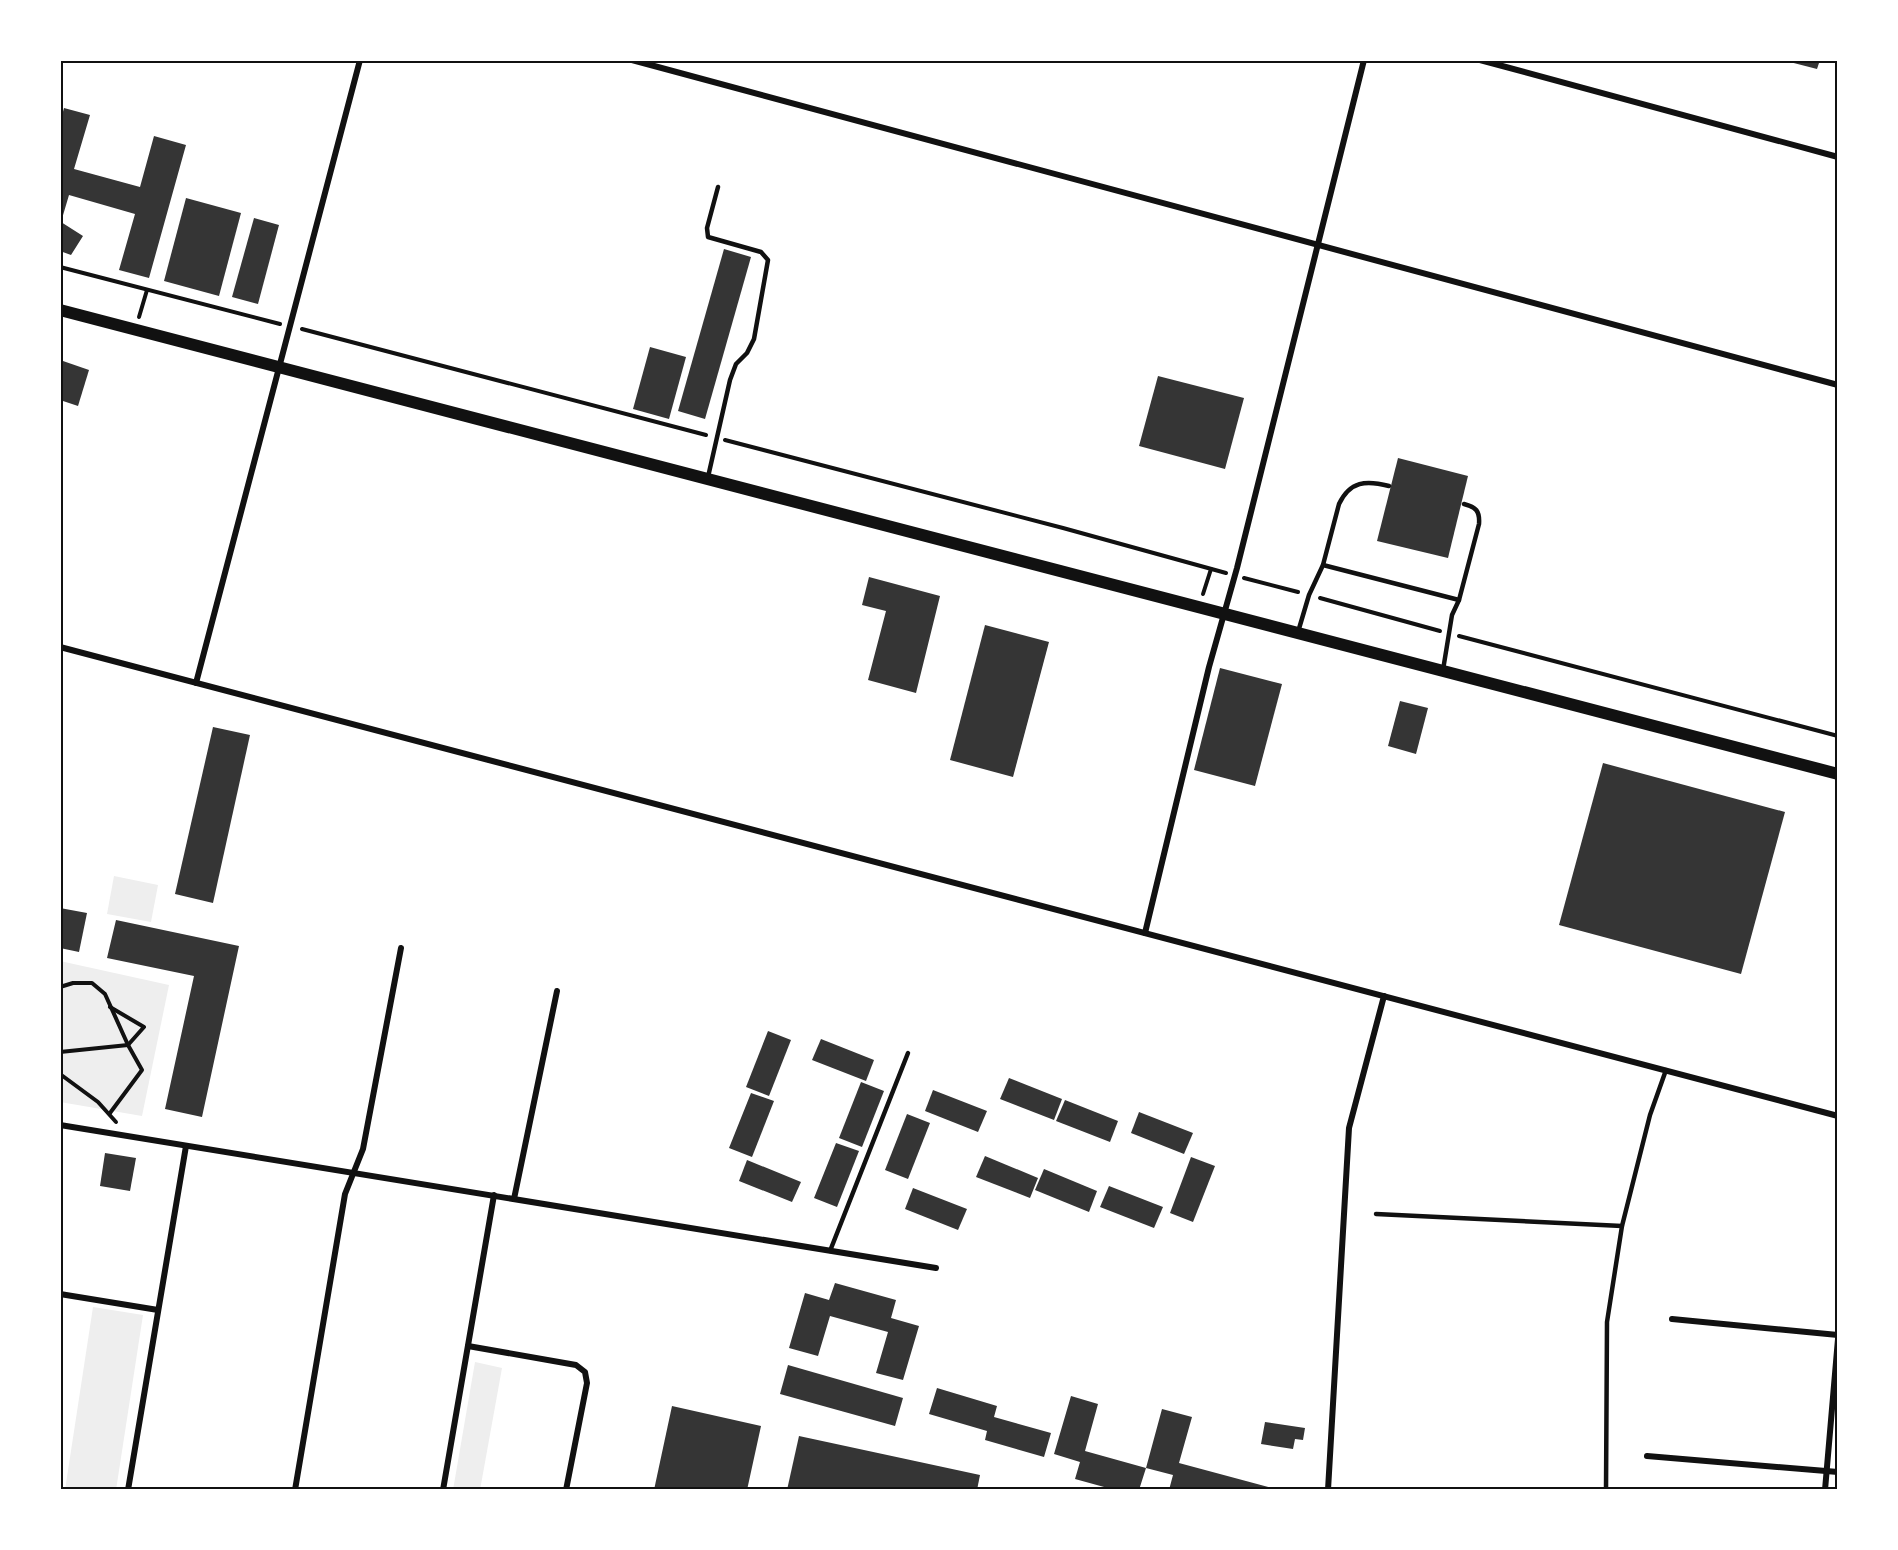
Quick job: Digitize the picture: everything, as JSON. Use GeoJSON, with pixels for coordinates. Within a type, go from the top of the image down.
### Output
{"type":"FeatureCollection","features":[{"type":"Feature","properties":{"kind":"main road"},"geometry":{"type":"LineString","coordinates":[[60,310],[1838,774]]}},
{"type":"Feature","properties":{"kind":"street"},"geometry":{"type":"LineString","coordinates":[[196,683],[360,60]]}},
{"type":"Feature","properties":{"kind":"street"},"geometry":{"type":"LineString","coordinates":[[632,60],[1838,385]]}},
{"type":"Feature","properties":{"kind":"street"},"geometry":{"type":"LineString","coordinates":[[1145,933],[1206,679],[1235,575],[1364,60]]}},
{"type":"Feature","properties":{"kind":"street"},"geometry":{"type":"LineString","coordinates":[[1480,60],[1838,157]]}},
{"type":"Feature","properties":{"kind":"street"},"geometry":{"type":"LineString","coordinates":[[60,647],[1837,1115],[1838,1107]]}},
{"type":"Feature","properties":{"kind":"street"},"geometry":{"type":"LineString","coordinates":[[295,1490],[345,1194],[363,1149],[401,948]]}},
{"type":"Feature","properties":{"kind":"street"},"geometry":{"type":"LineString","coordinates":[[514,1199],[557,991]]}},
{"type":"Feature","properties":{"kind":"street"},"geometry":{"type":"LineString","coordinates":[[1328,1490],[1349,1128],[1384,996]]}},
{"type":"Feature","properties":{"kind":"street"},"geometry":{"type":"LineString","coordinates":[[60,1125],[936,1268]]}},
{"type":"Feature","properties":{"kind":"street"},"geometry":{"type":"LineString","coordinates":[[128,1490],[186,1146]]}},
{"type":"Feature","properties":{"kind":"street"},"geometry":{"type":"LineString","coordinates":[[443,1490],[494,1195]]}},
{"type":"Feature","properties":{"kind":"street"},"geometry":{"type":"LineString","coordinates":[[60,1294],[158,1310]]}},
{"type":"Feature","properties":{"kind":"street"},"geometry":{"type":"LineString","coordinates":[[1672,1319],[1838,1337],[1825,1490]]}},
{"type":"Feature","properties":{"kind":"street"},"geometry":{"type":"LineString","coordinates":[[468,1346],[576,1365],[585,1372],[587,1383],[566,1490]]}},
{"type":"Feature","properties":{"kind":"street"},"geometry":{"type":"LineString","coordinates":[[1647,1456],[1838,1472]]}},
{"type":"Feature","properties":{"kind":"lane"},"geometry":{"type":"LineString","coordinates":[[708,479],[730,380],[736,364],[747,353],[754,339],[768,260],[761,252],[708,237],[706,228],[718,188]]}},
{"type":"Feature","properties":{"kind":"lane"},"geometry":{"type":"LineString","coordinates":[[1298,633],[1309,594],[1323,565],[1343,496],[1349,489],[1363,482],[1376,482],[1389,486]]}},
{"type":"Feature","properties":{"kind":"lane"},"geometry":{"type":"LineString","coordinates":[[1443,671],[1452,615],[1459,600],[1479,524],[1479,514],[1476,509],[1464,504]]}},
{"type":"Feature","properties":{"kind":"lane"},"geometry":{"type":"LineString","coordinates":[[1323,565],[1459,600]]}},
{"type":"Feature","properties":{"kind":"lane"},"geometry":{"type":"LineString","coordinates":[[830,1251],[908,1053]]}},
{"type":"Feature","properties":{"kind":"lane"},"geometry":{"type":"LineString","coordinates":[[1606,1490],[1607,1322],[1622,1226],[1650,1115],[1666,1070]]}},
{"type":"Feature","properties":{"kind":"lane"},"geometry":{"type":"LineString","coordinates":[[1376,1214],[1622,1226]]}},
{"type":"Feature","properties":{"kind":"path"},"geometry":{"type":"LineString","coordinates":[[60,267],[1063,528],[1838,736]]}},
{"type":"Feature","properties":{"kind":"path"},"geometry":{"type":"LineString","coordinates":[[136,330],[147,290]]}},
{"type":"Feature","properties":{"kind":"path"},"geometry":{"type":"LineString","coordinates":[[1199,607],[1211,569]]}},
{"type":"Feature","properties":{"kind":"path"},"geometry":{"type":"LineString","coordinates":[[60,987],[73,983],[92,983],[105,994],[141,1070],[110,1113]]}},
{"type":"Feature","properties":{"kind":"path"},"geometry":{"type":"LineString","coordinates":[[60,1052],[128,1045],[144,1027],[110,1007]]}},
{"type":"Feature","properties":{"kind":"path"},"geometry":{"type":"LineString","coordinates":[[60,1074],[98,1102],[128,1136]]}},
{"type":"Feature","properties":{"kind":"shaded area"},"geometry":{"type":"Polygon","coordinates":[[[114,876],[158,885],[151,922],[107,914],[114,876]]]}},
{"type":"Feature","properties":{"kind":"shaded area"},"geometry":{"type":"Polygon","coordinates":[[[60,961],[169,985],[142,1116],[60,1102],[60,961]]]}},
{"type":"Feature","properties":{"kind":"shaded area"},"geometry":{"type":"Polygon","coordinates":[[[93,1307],[143,1315],[116,1490],[65,1490],[93,1307]]]}},
{"type":"Feature","properties":{"kind":"shaded area"},"geometry":{"type":"Polygon","coordinates":[[[475,1362],[502,1368],[480,1490],[453,1490],[475,1362]]]}},
{"type":"Feature","properties":{"kind":"building"},"geometry":{"type":"Polygon","coordinates":[[[1782,60],[1820,60],[1817,69],[1782,60]]]}},
{"type":"Feature","properties":{"kind":"building"},"geometry":{"type":"Polygon","coordinates":[[[64,108],[90,115],[74,169],[140,187],[154,136],[186,145],[149,278],[119,270],[135,214],[69,195],[61,222],[83,236],[71,255],[60,251],[60,123],[64,108]]]}},
{"type":"Feature","properties":{"kind":"building"},"geometry":{"type":"Polygon","coordinates":[[[186,198],[241,213],[219,296],[164,281],[186,198]]]}},
{"type":"Feature","properties":{"kind":"building"},"geometry":{"type":"Polygon","coordinates":[[[254,218],[279,225],[258,304],[232,297],[254,218]]]}},
{"type":"Feature","properties":{"kind":"building"},"geometry":{"type":"Polygon","coordinates":[[[724,249],[751,257],[705,419],[678,411],[724,249]]]}},
{"type":"Feature","properties":{"kind":"building"},"geometry":{"type":"Polygon","coordinates":[[[650,347],[686,357],[669,419],[633,409],[650,347]]]}},
{"type":"Feature","properties":{"kind":"building"},"geometry":{"type":"Polygon","coordinates":[[[63,361],[89,370],[78,406],[60,400],[60,371],[63,361]]]}},
{"type":"Feature","properties":{"kind":"building"},"geometry":{"type":"Polygon","coordinates":[[[1158,376],[1244,398],[1225,469],[1139,446],[1158,376]]]}},
{"type":"Feature","properties":{"kind":"building"},"geometry":{"type":"Polygon","coordinates":[[[1398,458],[1468,476],[1448,558],[1377,541],[1398,458]]]}},
{"type":"Feature","properties":{"kind":"building"},"geometry":{"type":"Polygon","coordinates":[[[869,577],[940,596],[916,693],[868,680],[886,611],[862,605],[869,577]]]}},
{"type":"Feature","properties":{"kind":"building"},"geometry":{"type":"Polygon","coordinates":[[[985,625],[1049,642],[1013,777],[950,760],[985,625]]]}},
{"type":"Feature","properties":{"kind":"building"},"geometry":{"type":"Polygon","coordinates":[[[1220,668],[1282,684],[1255,786],[1194,770],[1220,668]]]}},
{"type":"Feature","properties":{"kind":"building"},"geometry":{"type":"Polygon","coordinates":[[[1400,701],[1428,708],[1416,754],[1388,746],[1400,701]]]}},
{"type":"Feature","properties":{"kind":"building"},"geometry":{"type":"Polygon","coordinates":[[[213,727],[250,735],[213,903],[175,894],[213,727]]]}},
{"type":"Feature","properties":{"kind":"building"},"geometry":{"type":"Polygon","coordinates":[[[1603,763],[1785,812],[1741,974],[1559,925],[1603,763]]]}},
{"type":"Feature","properties":{"kind":"building"},"geometry":{"type":"Polygon","coordinates":[[[60,908],[87,913],[79,952],[60,948],[60,908]]]}},
{"type":"Feature","properties":{"kind":"building"},"geometry":{"type":"Polygon","coordinates":[[[116,920],[239,946],[202,1117],[165,1109],[194,976],[107,958],[116,920]]]}},
{"type":"Feature","properties":{"kind":"building"},"geometry":{"type":"Polygon","coordinates":[[[768,1031],[791,1040],[769,1096],[746,1087],[768,1031]]]}},
{"type":"Feature","properties":{"kind":"building"},"geometry":{"type":"Polygon","coordinates":[[[821,1039],[874,1060],[866,1081],[812,1060],[821,1039]]]}},
{"type":"Feature","properties":{"kind":"building"},"geometry":{"type":"Polygon","coordinates":[[[1009,1078],[1062,1099],[1054,1120],[1000,1099],[1009,1078]]]}},
{"type":"Feature","properties":{"kind":"building"},"geometry":{"type":"Polygon","coordinates":[[[861,1082],[884,1091],[862,1147],[839,1138],[861,1082]]]}},
{"type":"Feature","properties":{"kind":"building"},"geometry":{"type":"Polygon","coordinates":[[[933,1090],[987,1111],[978,1132],[925,1111],[933,1090]]]}},
{"type":"Feature","properties":{"kind":"building"},"geometry":{"type":"Polygon","coordinates":[[[751,1093],[774,1101],[752,1157],[729,1148],[751,1093]]]}},
{"type":"Feature","properties":{"kind":"building"},"geometry":{"type":"Polygon","coordinates":[[[1065,1100],[1118,1121],[1110,1142],[1056,1121],[1065,1100]]]}},
{"type":"Feature","properties":{"kind":"building"},"geometry":{"type":"Polygon","coordinates":[[[1139,1112],[1193,1133],[1184,1154],[1131,1133],[1139,1112]]]}},
{"type":"Feature","properties":{"kind":"building"},"geometry":{"type":"Polygon","coordinates":[[[907,1114],[930,1123],[908,1179],[885,1170],[907,1114]]]}},
{"type":"Feature","properties":{"kind":"building"},"geometry":{"type":"Polygon","coordinates":[[[836,1143],[859,1151],[837,1207],[814,1198],[836,1143]]]}},
{"type":"Feature","properties":{"kind":"building"},"geometry":{"type":"Polygon","coordinates":[[[105,1153],[136,1158],[130,1191],[100,1186],[105,1153]]]}},
{"type":"Feature","properties":{"kind":"building"},"geometry":{"type":"Polygon","coordinates":[[[985,1156],[1038,1178],[1030,1198],[976,1177],[985,1156]]]}},
{"type":"Feature","properties":{"kind":"building"},"geometry":{"type":"Polygon","coordinates":[[[1191,1157],[1215,1166],[1193,1222],[1170,1213],[1191,1157]]]}},
{"type":"Feature","properties":{"kind":"building"},"geometry":{"type":"Polygon","coordinates":[[[747,1160],[801,1182],[792,1202],[739,1181],[747,1160]]]}},
{"type":"Feature","properties":{"kind":"building"},"geometry":{"type":"Polygon","coordinates":[[[1044,1169],[1097,1191],[1089,1212],[1035,1190],[1044,1169]]]}},
{"type":"Feature","properties":{"kind":"building"},"geometry":{"type":"Polygon","coordinates":[[[1109,1186],[1163,1207],[1154,1228],[1100,1207],[1109,1186]]]}},
{"type":"Feature","properties":{"kind":"building"},"geometry":{"type":"Polygon","coordinates":[[[913,1188],[967,1209],[958,1230],[905,1209],[913,1188]]]}},
{"type":"Feature","properties":{"kind":"building"},"geometry":{"type":"Polygon","coordinates":[[[835,1283],[896,1300],[891,1318],[919,1326],[903,1380],[876,1373],[888,1332],[830,1316],[818,1356],[789,1348],[805,1293],[829,1300],[835,1283]]]}},
{"type":"Feature","properties":{"kind":"building"},"geometry":{"type":"Polygon","coordinates":[[[788,1365],[903,1398],[895,1426],[780,1394],[788,1365]]]}},
{"type":"Feature","properties":{"kind":"building"},"geometry":{"type":"Polygon","coordinates":[[[937,1388],[997,1406],[994,1417],[1051,1433],[1044,1457],[985,1440],[987,1431],[929,1414],[937,1388]]]}},
{"type":"Feature","properties":{"kind":"building"},"geometry":{"type":"Polygon","coordinates":[[[1071,1396],[1098,1404],[1085,1451],[1146,1468],[1139,1490],[1115,1490],[1075,1479],[1080,1462],[1054,1454],[1071,1396]]]}},
{"type":"Feature","properties":{"kind":"building"},"geometry":{"type":"Polygon","coordinates":[[[672,1406],[761,1426],[747,1490],[654,1490],[672,1406]]]}},
{"type":"Feature","properties":{"kind":"building"},"geometry":{"type":"Polygon","coordinates":[[[1162,1409],[1192,1417],[1179,1463],[1279,1490],[1169,1490],[1173,1475],[1146,1468],[1162,1409]]]}},
{"type":"Feature","properties":{"kind":"building"},"geometry":{"type":"Polygon","coordinates":[[[1265,1422],[1305,1428],[1303,1440],[1295,1439],[1293,1449],[1261,1444],[1265,1422]]]}},
{"type":"Feature","properties":{"kind":"building"},"geometry":{"type":"Polygon","coordinates":[[[799,1436],[980,1475],[977,1490],[787,1490],[799,1436]]]}}]}
